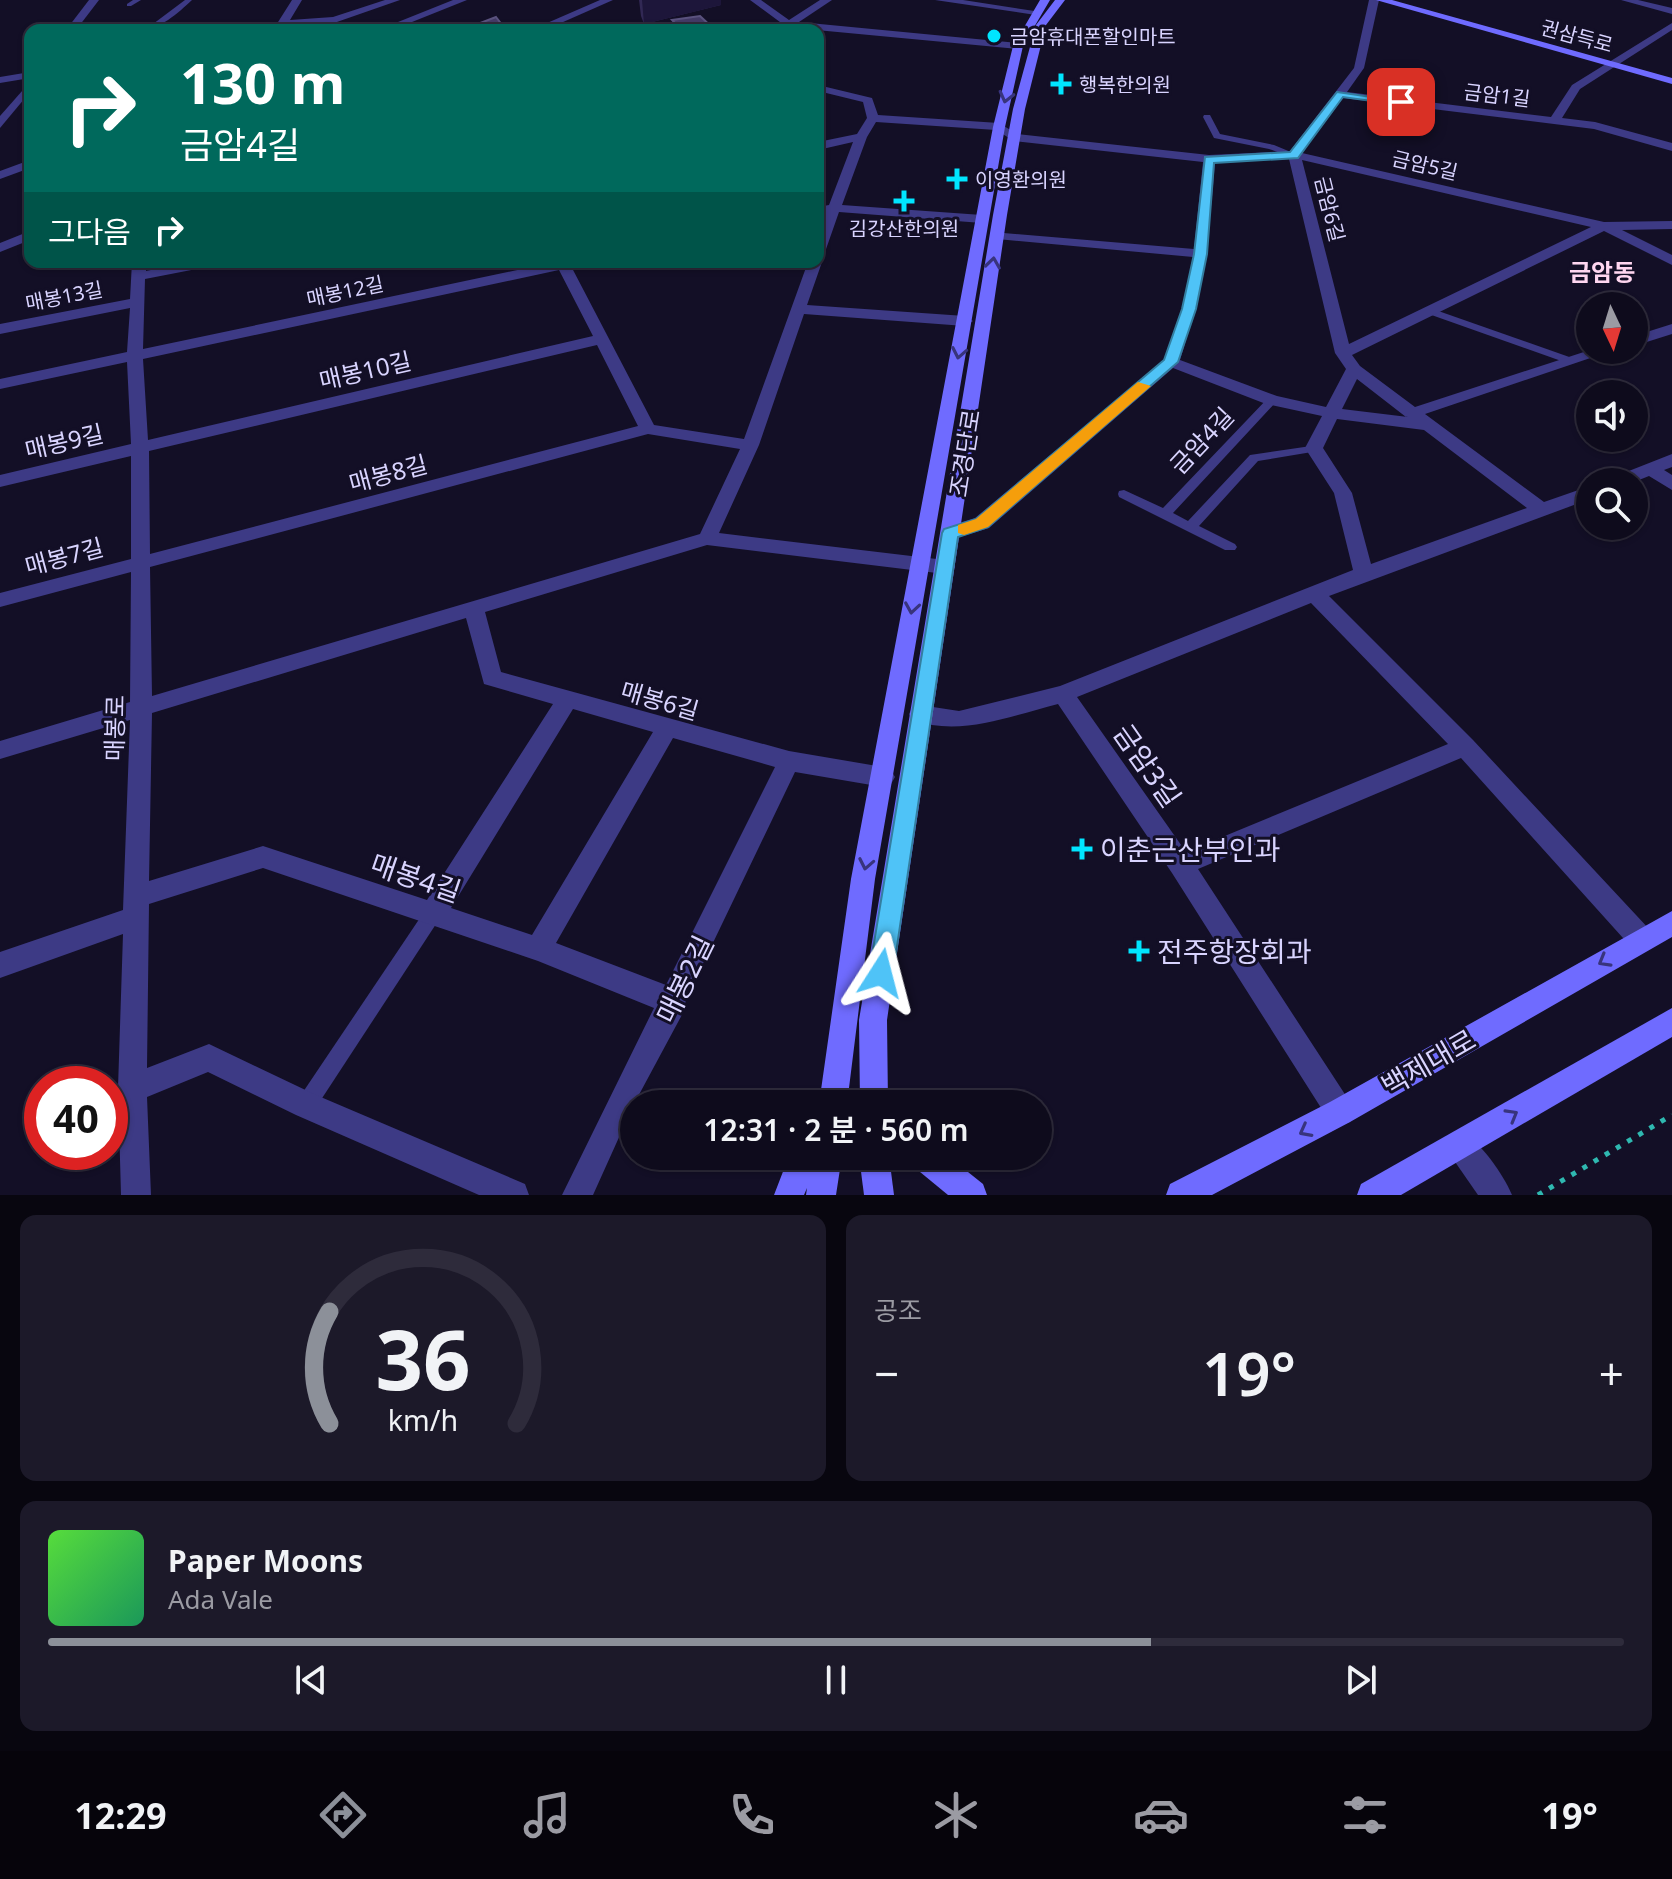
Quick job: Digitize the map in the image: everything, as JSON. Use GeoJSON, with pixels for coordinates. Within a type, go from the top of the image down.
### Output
{"type":"FeatureCollection","features":[{"type":"Feature","properties":{"kind":"street"},"geometry":{"type":"LineString","coordinates":[[76,24],[94,0]]}},
{"type":"Feature","properties":{"kind":"street"},"geometry":{"type":"LineString","coordinates":[[282,24],[297,0]]}},
{"type":"Feature","properties":{"kind":"street"},"geometry":{"type":"LineString","coordinates":[[303,24],[334,20],[395,0]]}},
{"type":"Feature","properties":{"kind":"street"},"geometry":{"type":"LineString","coordinates":[[399,24],[462,0]]}},
{"type":"Feature","properties":{"kind":"street"},"geometry":{"type":"LineString","coordinates":[[551,24],[608,0]]}},
{"type":"Feature","properties":{"kind":"street"},"geometry":{"type":"LineString","coordinates":[[755,0],[786,24]]}},
{"type":"Feature","properties":{"kind":"street"},"geometry":{"type":"LineString","coordinates":[[794,24],[827,0]]}},
{"type":"Feature","properties":{"kind":"street"},"geometry":{"type":"LineString","coordinates":[[940,0],[1040,6]]}},
{"type":"Feature","properties":{"kind":"street","name":"조경단로"},"geometry":{"type":"LineString","coordinates":[[835,1090],[863,879],[982,219],[1041,25],[1060,0]]}},
{"type":"Feature","properties":{"kind":"street","name":"금암6길"},"geometry":{"type":"LineString","coordinates":[[1374,0],[1359,68],[1294,155],[1343,353],[1354,369],[1542,510]]}},
{"type":"Feature","properties":{"kind":"street","name":"권삼득로"},"geometry":{"type":"LineString","coordinates":[[1381,0],[1672,81]]}},
{"type":"Feature","properties":{"kind":"street"},"geometry":{"type":"LineString","coordinates":[[1626,0],[1672,11]]}},
{"type":"Feature","properties":{"kind":"street","name":"조경단로"},"geometry":{"type":"LineString","coordinates":[[878,1090],[873,1020],[997,235],[1006,132],[1018,46],[1040,6]]}},
{"type":"Feature","properties":{"kind":"street","name":"금암1길"},"geometry":{"type":"LineString","coordinates":[[1554,121],[1576,87],[1609,63],[1672,26]]}},
{"type":"Feature","properties":{"kind":"street"},"geometry":{"type":"LineString","coordinates":[[824,30],[1018,46]]}},
{"type":"Feature","properties":{"kind":"street"},"geometry":{"type":"LineString","coordinates":[[0,80],[24,76]]}},
{"type":"Feature","properties":{"kind":"street"},"geometry":{"type":"LineString","coordinates":[[824,89],[868,100],[873,118],[861,137],[824,234]]}},
{"type":"Feature","properties":{"kind":"street"},"geometry":{"type":"LineString","coordinates":[[0,124],[24,93]]}},
{"type":"Feature","properties":{"kind":"street","name":"금암1길"},"geometry":{"type":"LineString","coordinates":[[1340,94],[1554,121],[1648,138],[1672,147]]}},
{"type":"Feature","properties":{"kind":"street","name":"금암5길"},"geometry":{"type":"LineString","coordinates":[[873,118],[1209,159],[1294,155],[1604,226],[1672,225]]}},
{"type":"Feature","properties":{"kind":"street"},"geometry":{"type":"LineString","coordinates":[[824,145],[861,137]]}},
{"type":"Feature","properties":{"kind":"street"},"geometry":{"type":"LineString","coordinates":[[950,533],[982,523],[1171,362],[1189,309],[1201,254],[1209,159]]}},
{"type":"Feature","properties":{"kind":"street"},"geometry":{"type":"LineString","coordinates":[[1,173],[24,166]]}},
{"type":"Feature","properties":{"kind":"street"},"geometry":{"type":"LineString","coordinates":[[824,210],[982,219]]}},
{"type":"Feature","properties":{"kind":"street","name":"금암5길"},"geometry":{"type":"LineString","coordinates":[[1604,226],[1672,261]]}},
{"type":"Feature","properties":{"kind":"street","name":"금암5길"},"geometry":{"type":"LineString","coordinates":[[1427,310],[1604,226]]}},
{"type":"Feature","properties":{"kind":"street"},"geometry":{"type":"LineString","coordinates":[[997,235],[1201,254]]}},
{"type":"Feature","properties":{"kind":"street"},"geometry":{"type":"LineString","coordinates":[[0,248],[24,238]]}},
{"type":"Feature","properties":{"kind":"street","name":"매봉12길"},"geometry":{"type":"LineString","coordinates":[[0,384],[544,268]]}},
{"type":"Feature","properties":{"kind":"street","name":"매봉12길"},"geometry":{"type":"LineString","coordinates":[[570,268],[601,339]]}},
{"type":"Feature","properties":{"kind":"street"},"geometry":{"type":"LineString","coordinates":[[707,538],[750,445],[813,268]]}},
{"type":"Feature","properties":{"kind":"street","name":"매봉로"},"geometry":{"type":"LineString","coordinates":[[136,1195],[132,1088],[141,708],[141,563],[135,355],[140,269]]}},
{"type":"Feature","properties":{"kind":"street","name":"매봉13길"},"geometry":{"type":"LineString","coordinates":[[0,329],[137,302]]}},
{"type":"Feature","properties":{"kind":"street"},"geometry":{"type":"LineString","coordinates":[[798,309],[965,321]]}},
{"type":"Feature","properties":{"kind":"street"},"geometry":{"type":"LineString","coordinates":[[1343,353],[1427,310]]}},
{"type":"Feature","properties":{"kind":"street"},"geometry":{"type":"LineString","coordinates":[[1648,337],[1672,329]]}},
{"type":"Feature","properties":{"kind":"street"},"geometry":{"type":"LineString","coordinates":[[601,339],[648,429]]}},
{"type":"Feature","properties":{"kind":"street","name":"매봉10길"},"geometry":{"type":"LineString","coordinates":[[140,448],[601,339]]}},
{"type":"Feature","properties":{"kind":"street"},"geometry":{"type":"LineString","coordinates":[[1412,413],[1576,359]]}},
{"type":"Feature","properties":{"kind":"street","name":"금암4길"},"geometry":{"type":"LineString","coordinates":[[1171,362],[1272,400],[1330,413]]}},
{"type":"Feature","properties":{"kind":"street"},"geometry":{"type":"LineString","coordinates":[[1354,369],[1314,448],[1338,476],[1346,496],[1363,574]]}},
{"type":"Feature","properties":{"kind":"street","name":"금암6길"},"geometry":{"type":"LineString","coordinates":[[1330,413],[1430,426]]}},
{"type":"Feature","properties":{"kind":"street","name":"매봉8길"},"geometry":{"type":"LineString","coordinates":[[141,563],[648,429],[750,445]]}},
{"type":"Feature","properties":{"kind":"street","name":"매봉9길"},"geometry":{"type":"LineString","coordinates":[[0,481],[140,448]]}},
{"type":"Feature","properties":{"kind":"street"},"geometry":{"type":"LineString","coordinates":[[1648,470],[1672,460]]}},
{"type":"Feature","properties":{"kind":"street"},"geometry":{"type":"LineString","coordinates":[[1651,469],[1672,484]]}},
{"type":"Feature","properties":{"kind":"street"},"geometry":{"type":"LineString","coordinates":[[920,714],[959,720],[1063,694],[1363,574],[1576,497]]}},
{"type":"Feature","properties":{"kind":"street"},"geometry":{"type":"LineString","coordinates":[[0,750],[707,538],[945,567]]}},
{"type":"Feature","properties":{"kind":"street","name":"매봉7길"},"geometry":{"type":"LineString","coordinates":[[0,600],[141,563]]}},
{"type":"Feature","properties":{"kind":"street"},"geometry":{"type":"LineString","coordinates":[[1315,594],[1465,747],[1641,939]]}},
{"type":"Feature","properties":{"kind":"street","name":"매봉6길"},"geometry":{"type":"LineString","coordinates":[[474,610],[492,678],[666,730],[789,761],[883,777]]}},
{"type":"Feature","properties":{"kind":"street","name":"금암3길"},"geometry":{"type":"LineString","coordinates":[[1063,694],[1181,865],[1340,1112]]}},
{"type":"Feature","properties":{"kind":"street"},"geometry":{"type":"LineString","coordinates":[[432,915],[567,700]]}},
{"type":"Feature","properties":{"kind":"street"},"geometry":{"type":"LineString","coordinates":[[538,949],[666,730]]}},
{"type":"Feature","properties":{"kind":"street"},"geometry":{"type":"LineString","coordinates":[[1181,865],[1465,747]]}},
{"type":"Feature","properties":{"kind":"street","name":"매봉2길"},"geometry":{"type":"LineString","coordinates":[[577,1195],[674,1002],[789,761]]}},
{"type":"Feature","properties":{"kind":"street","name":"매봉4길"},"geometry":{"type":"LineString","coordinates":[[0,965],[263,857],[538,949],[674,1002]]}},
{"type":"Feature","properties":{"kind":"street","name":"백제대로"},"geometry":{"type":"LineString","coordinates":[[1181,1195],[1340,1112],[1672,923]]}},
{"type":"Feature","properties":{"kind":"street"},"geometry":{"type":"LineString","coordinates":[[1372,1195],[1672,1022]]}},
{"type":"Feature","properties":{"kind":"street"},"geometry":{"type":"LineString","coordinates":[[132,1088],[209,1058],[306,1105],[514,1195]]}},
{"type":"Feature","properties":{"kind":"street"},"geometry":{"type":"LineString","coordinates":[[828,1090],[839,1061]]}},
{"type":"Feature","properties":{"kind":"street"},"geometry":{"type":"LineString","coordinates":[[1459,1146],[1497,1195]]}},
{"type":"Feature","properties":{"kind":"street"},"geometry":{"type":"LineString","coordinates":[[789,1195],[799,1170]]}},
{"type":"Feature","properties":{"kind":"street"},"geometry":{"type":"LineString","coordinates":[[821,1195],[825,1170]]}},
{"type":"Feature","properties":{"kind":"street"},"geometry":{"type":"LineString","coordinates":[[876,1170],[879,1195]]}},
{"type":"Feature","properties":{"kind":"street"},"geometry":{"type":"LineString","coordinates":[[942,1170],[972,1195]]}},
{"type":"Feature","properties":{"kind":"lane"},"geometry":{"type":"LineString","coordinates":[[129,5],[138,0]]}},
{"type":"Feature","properties":{"kind":"lane"},"geometry":{"type":"LineString","coordinates":[[156,24],[189,0]]}},
{"type":"Feature","properties":{"kind":"lane"},"geometry":{"type":"LineString","coordinates":[[1207,117],[1217,136],[1294,155]]}},
{"type":"Feature","properties":{"kind":"lane"},"geometry":{"type":"LineString","coordinates":[[1427,310],[1571,361]]}},
{"type":"Feature","properties":{"kind":"lane","name":"금암4길"},"geometry":{"type":"LineString","coordinates":[[1165,514],[1272,400]]}},
{"type":"Feature","properties":{"kind":"lane"},"geometry":{"type":"LineString","coordinates":[[1190,527],[1254,458],[1314,448]]}},
{"type":"Feature","properties":{"kind":"lane"},"geometry":{"type":"LineString","coordinates":[[1124,494],[1230,547]]}},
{"type":"Feature","properties":{"kind":"lane"},"geometry":{"type":"LineString","coordinates":[[306,1105],[432,915]]}},
{"type":"Feature","properties":{"kind":"path"},"geometry":{"type":"LineString","coordinates":[[1538,1195],[1672,1115]]}},
{"type":"Feature","properties":{"kind":"building"},"geometry":{"type":"Polygon","coordinates":[[[700,16],[709,24],[676,24],[672,20],[700,16]]]}},
{"type":"Feature","properties":{"kind":"building"},"geometry":{"type":"Polygon","coordinates":[[[496,17],[501,24],[478,24],[496,17]]]}},
{"type":"Feature","properties":{"kind":"slow traffic"},"geometry":{"type":"LineString","coordinates":[[964,529],[982,523],[1143,386]]}},
{"type":"Feature","properties":{"kind":"place","name":"금암휴대폰할인마트"},"geometry":{"type":"Point","coordinates":[994,36]}},
{"type":"Feature","properties":{"kind":"place","name":"행복한의원"},"geometry":{"type":"Point","coordinates":[1061,84]}},
{"type":"Feature","properties":{"kind":"place","name":"이영환의원"},"geometry":{"type":"Point","coordinates":[957,179]}},
{"type":"Feature","properties":{"kind":"place","name":"김강산한의원"},"geometry":{"type":"Point","coordinates":[904,201]}},
{"type":"Feature","properties":{"kind":"place","name":"이춘근산부인과"},"geometry":{"type":"Point","coordinates":[1082,849]}},
{"type":"Feature","properties":{"kind":"place","name":"전주항장회과"},"geometry":{"type":"Point","coordinates":[1139,951]}},
{"type":"Feature","properties":{"kind":"district","name":"금암동"},"geometry":{"type":"Point","coordinates":[1602,271]}},
{"type":"Feature","properties":{"kind":"route"},"geometry":{"type":"LineString","coordinates":[[881,973],[950,533],[982,523],[1171,362],[1189,309],[1201,254],[1209,159],[1294,155],[1340,94],[1401,102]]}}]}
